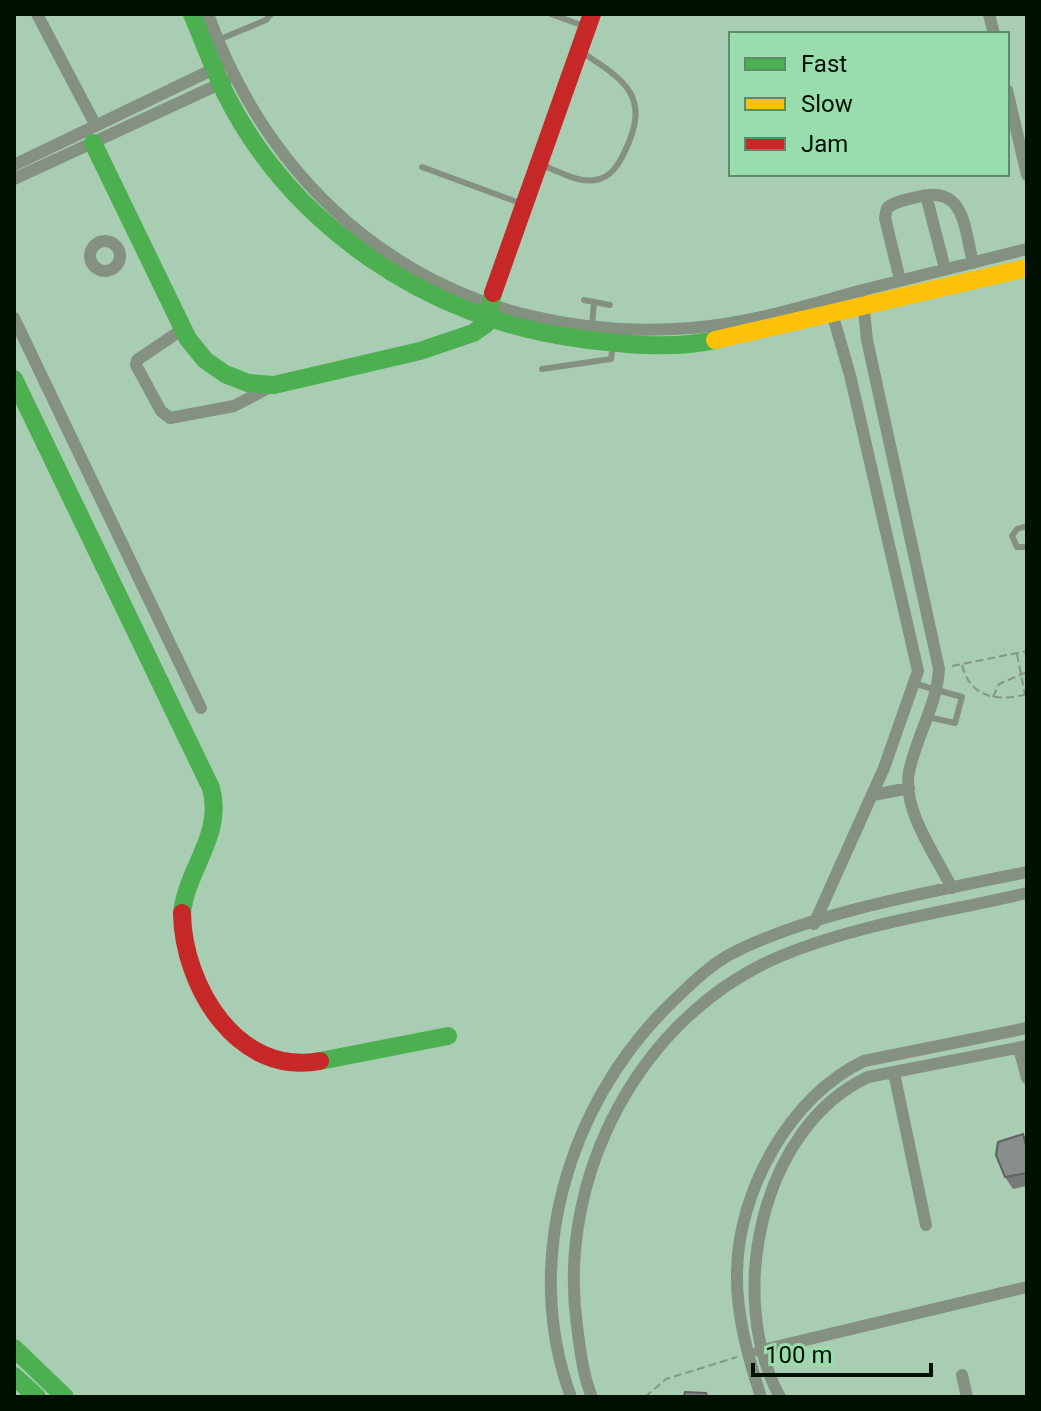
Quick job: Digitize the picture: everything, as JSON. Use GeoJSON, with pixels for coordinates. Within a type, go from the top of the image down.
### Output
{"type":"FeatureCollection","features":[{"type":"Feature","properties":{"kind":"street"},"geometry":{"type":"LineString","coordinates":[[37,14],[183,329],[201,357],[227,377],[250,385],[274,385],[432,347],[482,328],[590,21]]}},
{"type":"Feature","properties":{"kind":"street"},"geometry":{"type":"LineString","coordinates":[[206,14],[218,40],[225,73]]}},
{"type":"Feature","properties":{"kind":"street"},"geometry":{"type":"LineString","coordinates":[[206,14],[225,73],[260,152],[292,192],[328,229],[368,261],[413,288],[561,338],[662,346],[707,342],[863,298],[1027,268]]}},
{"type":"Feature","properties":{"kind":"street"},"geometry":{"type":"LineString","coordinates":[[14,165],[94,134],[225,73]]}},
{"type":"Feature","properties":{"kind":"street"},"geometry":{"type":"LineString","coordinates":[[1009,102],[1027,175]]}},
{"type":"Feature","properties":{"kind":"street"},"geometry":{"type":"LineString","coordinates":[[14,179],[94,134]]}},
{"type":"Feature","properties":{"kind":"street"},"geometry":{"type":"LineString","coordinates":[[900,280],[885,213],[890,205],[926,195],[945,195],[956,204],[973,263]]}},
{"type":"Feature","properties":{"kind":"street"},"geometry":{"type":"LineString","coordinates":[[926,195],[945,269]]}},
{"type":"Feature","properties":{"kind":"street"},"geometry":{"type":"LineString","coordinates":[[119,249],[140,240]]}},
{"type":"Feature","properties":{"kind":"street"},"geometry":{"type":"LineString","coordinates":[[863,298],[900,280],[1027,249]]}},
{"type":"Feature","properties":{"kind":"street"},"geometry":{"type":"LineString","coordinates":[[863,298],[873,368],[939,669],[928,717],[909,772],[909,788],[921,824],[952,888]]}},
{"type":"Feature","properties":{"kind":"street"},"geometry":{"type":"LineString","coordinates":[[490,312],[592,325],[694,328],[830,307]]}},
{"type":"Feature","properties":{"kind":"street"},"geometry":{"type":"LineString","coordinates":[[814,924],[873,795],[916,684],[915,651],[850,375],[830,307]]}},
{"type":"Feature","properties":{"kind":"street"},"geometry":{"type":"LineString","coordinates":[[14,318],[201,708]]}},
{"type":"Feature","properties":{"kind":"street"},"geometry":{"type":"LineString","coordinates":[[183,329],[137,360],[136,365],[161,411],[170,418],[234,406],[274,385]]}},
{"type":"Feature","properties":{"kind":"street"},"geometry":{"type":"LineString","coordinates":[[850,375],[873,368]]}},
{"type":"Feature","properties":{"kind":"street"},"geometry":{"type":"LineString","coordinates":[[14,379],[211,788],[216,812],[182,909],[183,931],[190,966],[224,1027],[258,1055],[280,1065],[299,1065],[448,1036]]}},
{"type":"Feature","properties":{"kind":"street"},"geometry":{"type":"LineString","coordinates":[[873,795],[909,788]]}},
{"type":"Feature","properties":{"kind":"street"},"geometry":{"type":"LineString","coordinates":[[571,1397],[558,1359],[549,1285],[563,1185],[593,1109],[642,1033],[694,982],[726,957],[760,940],[952,888],[1027,872]]}},
{"type":"Feature","properties":{"kind":"street"},"geometry":{"type":"LineString","coordinates":[[979,882],[983,904]]}},
{"type":"Feature","properties":{"kind":"street"},"geometry":{"type":"LineString","coordinates":[[592,1397],[574,1305],[579,1217],[589,1173],[607,1128],[661,1045],[695,1007],[736,979],[781,956],[840,937],[1027,893]]}},
{"type":"Feature","properties":{"kind":"street"},"geometry":{"type":"LineString","coordinates":[[761,1397],[748,1353],[737,1270],[743,1229],[761,1174],[796,1116],[839,1073],[864,1061],[1027,1028]]}},
{"type":"Feature","properties":{"kind":"street"},"geometry":{"type":"LineString","coordinates":[[780,1397],[764,1350],[753,1271],[759,1232],[775,1181],[809,1126],[848,1086],[868,1077],[1023,1047],[1027,1078]]}},
{"type":"Feature","properties":{"kind":"street"},"geometry":{"type":"LineString","coordinates":[[894,1073],[926,1225]]}},
{"type":"Feature","properties":{"kind":"street"},"geometry":{"type":"LineString","coordinates":[[748,1353],[1027,1287]]}},
{"type":"Feature","properties":{"kind":"street"},"geometry":{"type":"LineString","coordinates":[[14,1348],[65,1397]]}},
{"type":"Feature","properties":{"kind":"street"},"geometry":{"type":"LineString","coordinates":[[962,1375],[967,1397]]}},
{"type":"Feature","properties":{"kind":"street"},"geometry":{"type":"LineString","coordinates":[[14,1376],[37,1397]]}},
{"type":"Feature","properties":{"kind":"lane"},"geometry":{"type":"LineString","coordinates":[[218,40],[266,20],[271,14]]}},
{"type":"Feature","properties":{"kind":"lane"},"geometry":{"type":"LineString","coordinates":[[551,14],[590,21]]}},
{"type":"Feature","properties":{"kind":"lane"},"geometry":{"type":"LineString","coordinates":[[538,164],[581,180],[601,179],[617,166],[632,136],[637,107],[628,88],[579,51]]}},
{"type":"Feature","properties":{"kind":"lane"},"geometry":{"type":"LineString","coordinates":[[422,167],[524,205]]}},
{"type":"Feature","properties":{"kind":"lane"},"geometry":{"type":"LineString","coordinates":[[584,300],[610,305]]}},
{"type":"Feature","properties":{"kind":"lane"},"geometry":{"type":"LineString","coordinates":[[592,325],[594,302]]}},
{"type":"Feature","properties":{"kind":"lane"},"geometry":{"type":"LineString","coordinates":[[542,369],[611,359],[612,342]]}},
{"type":"Feature","properties":{"kind":"lane"},"geometry":{"type":"LineString","coordinates":[[1027,526],[1017,529],[1012,536],[1017,547],[1027,547]]}},
{"type":"Feature","properties":{"kind":"lane"},"geometry":{"type":"LineString","coordinates":[[916,684],[962,697],[959,718],[952,723],[928,717]]}},
{"type":"Feature","properties":{"kind":"path"},"geometry":{"type":"LineString","coordinates":[[939,669],[1027,651]]}},
{"type":"Feature","properties":{"kind":"path"},"geometry":{"type":"LineString","coordinates":[[961,665],[965,678],[974,689],[993,697],[1026,694],[1017,653]]}},
{"type":"Feature","properties":{"kind":"path"},"geometry":{"type":"LineString","coordinates":[[993,697],[999,684],[1027,672]]}},
{"type":"Feature","properties":{"kind":"path"},"geometry":{"type":"LineString","coordinates":[[645,1397],[666,1379],[748,1353]]}},
{"type":"Feature","properties":{"kind":"building"},"geometry":{"type":"Polygon","coordinates":[[[1023,1134],[1027,1149],[1027,1173],[1005,1177],[996,1155],[998,1142],[1023,1134]]]}},
{"type":"Feature","properties":{"kind":"building"},"geometry":{"type":"Polygon","coordinates":[[[685,1392],[706,1393],[707,1397],[684,1397],[685,1392]]]}},
{"type":"Feature","properties":{"kind":"traffic: fast"},"geometry":{"type":"LineString","coordinates":[[192,14],[225,93],[253,141],[287,185],[327,224],[370,258],[418,287],[468,310],[521,327],[627,344],[681,345],[715,340]]}},
{"type":"Feature","properties":{"kind":"traffic: fast"},"geometry":{"type":"LineString","coordinates":[[93,143],[188,339],[205,360],[225,374],[248,383],[274,385],[420,351],[473,333],[486,324],[493,293]]}},
{"type":"Feature","properties":{"kind":"traffic: fast"},"geometry":{"type":"LineString","coordinates":[[14,379],[211,788],[213,821],[190,881],[182,913]]}},
{"type":"Feature","properties":{"kind":"traffic: fast"},"geometry":{"type":"LineString","coordinates":[[320,1061],[448,1036]]}},
{"type":"Feature","properties":{"kind":"traffic: fast"},"geometry":{"type":"LineString","coordinates":[[14,1348],[65,1397]]}},
{"type":"Feature","properties":{"kind":"traffic: fast"},"geometry":{"type":"LineString","coordinates":[[14,1376],[37,1397]]}},
{"type":"Feature","properties":{"kind":"traffic: slow"},"geometry":{"type":"LineString","coordinates":[[715,340],[1027,268]]}},
{"type":"Feature","properties":{"kind":"traffic: jam"},"geometry":{"type":"LineString","coordinates":[[493,293],[592,14]]}},
{"type":"Feature","properties":{"kind":"traffic: jam"},"geometry":{"type":"LineString","coordinates":[[182,913],[192,969],[204,996],[220,1020],[240,1040],[264,1055],[290,1062],[320,1061]]}}]}
